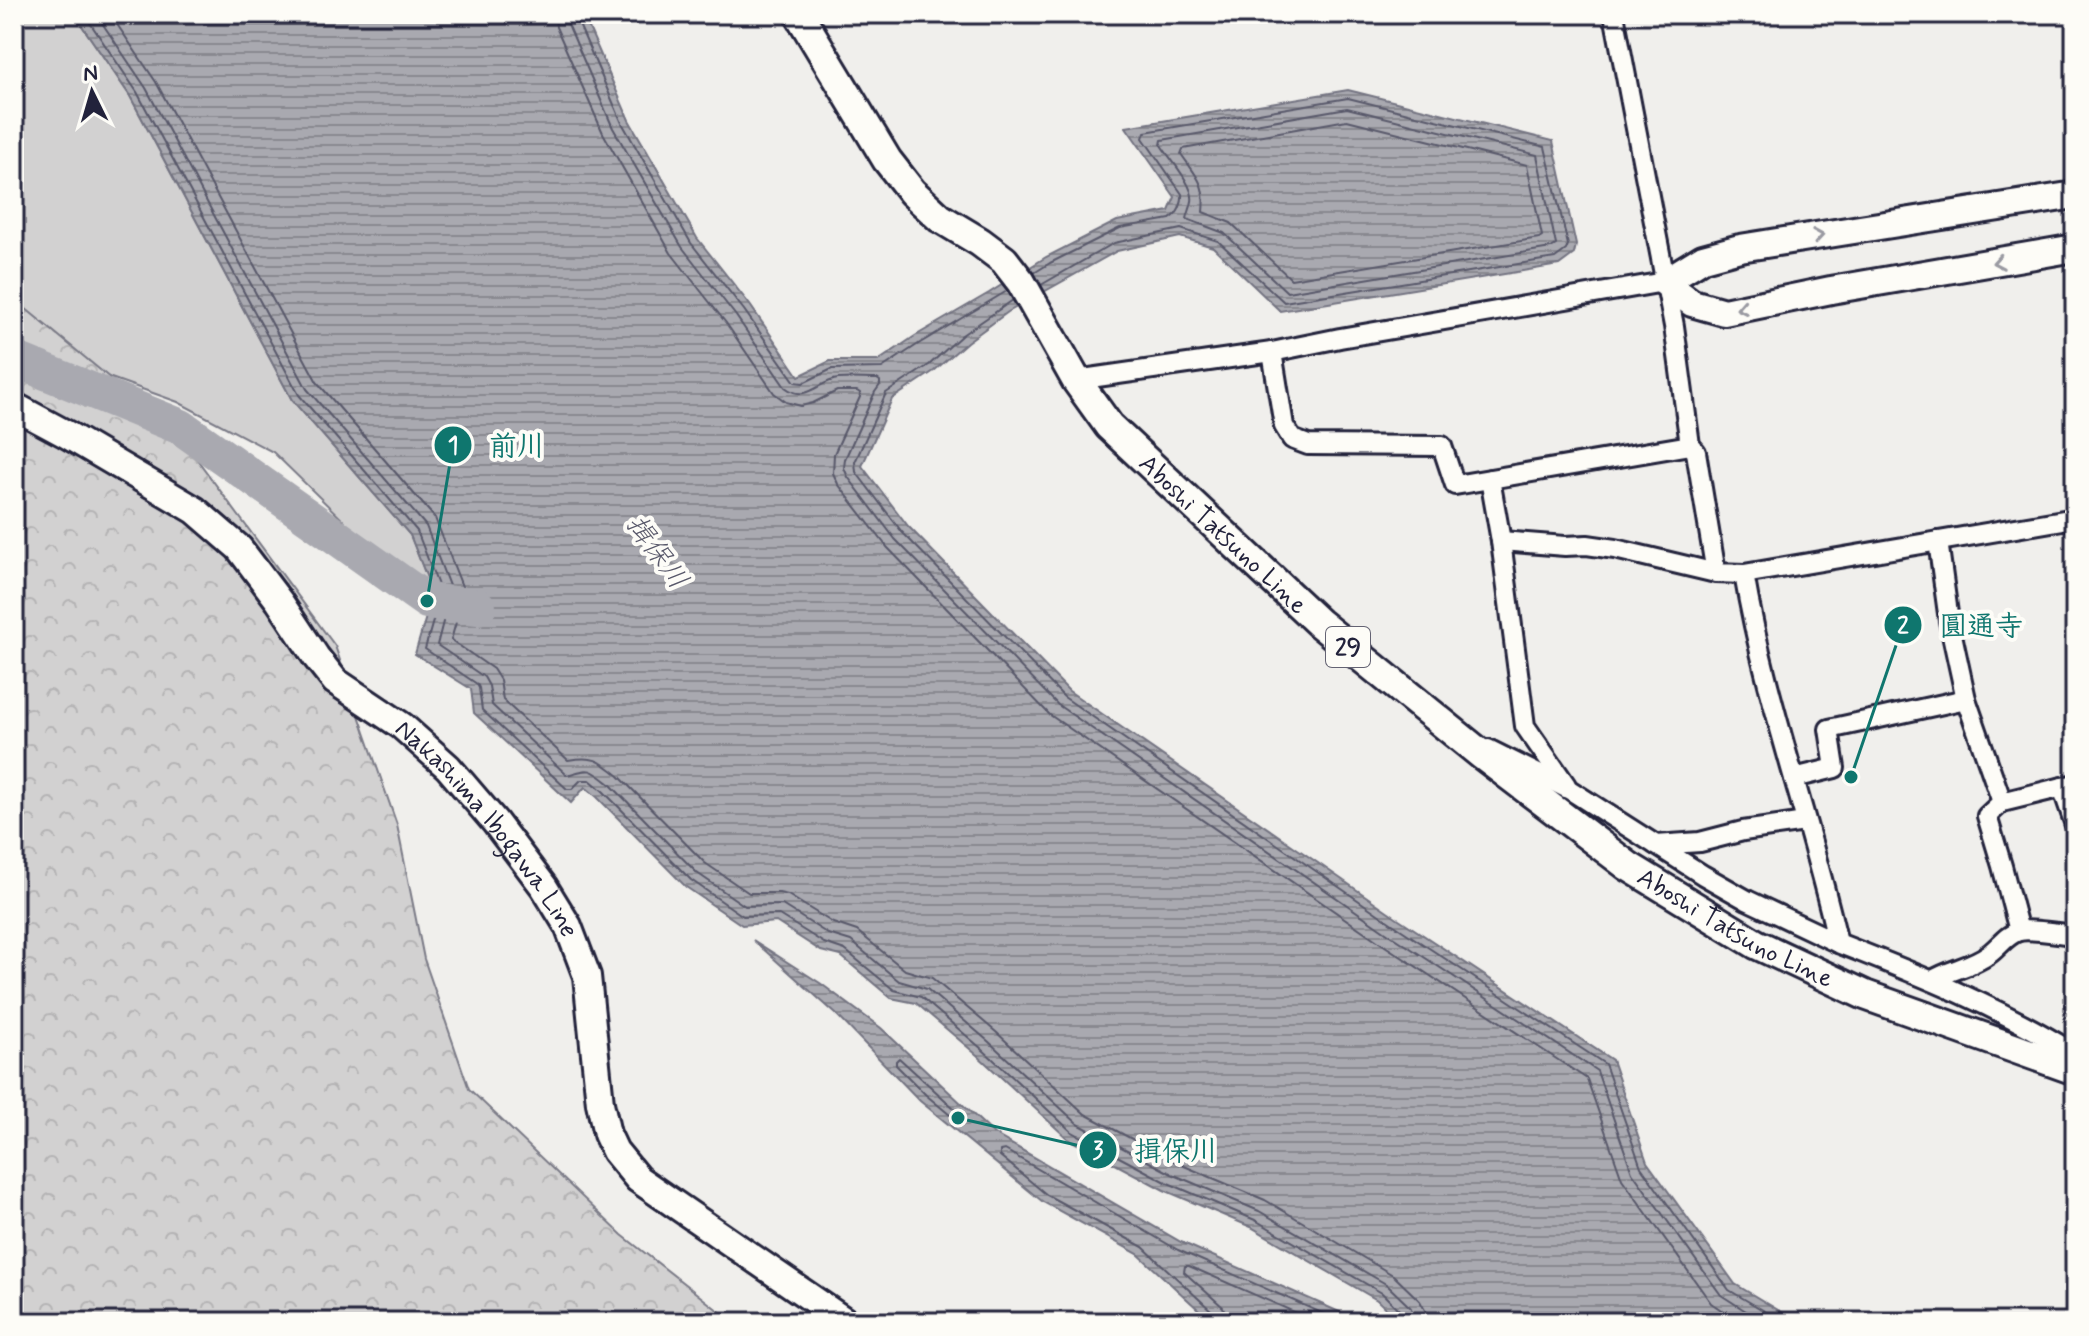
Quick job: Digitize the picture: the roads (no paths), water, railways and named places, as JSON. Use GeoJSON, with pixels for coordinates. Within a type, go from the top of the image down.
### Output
{"type":"FeatureCollection","features":[{"type":"Feature","properties":{"kind":"main road","name":"Aboshi Tatsuno Line"},"geometry":{"type":"LineString","coordinates":[[799,14],[879,146],[912,192],[940,218],[1004,260],[1021,282],[1076,380],[1109,426],[1319,623],[1467,744],[1628,866],[1756,944],[1865,995],[2075,1070]]}},
{"type":"Feature","properties":{"kind":"main road"},"geometry":{"type":"LineString","coordinates":[[2075,195],[1740,248],[1703,258],[1664,282],[1692,303],[1724,312],[1831,290],[2075,248]]}},
{"type":"Feature","properties":{"kind":"main road","name":"Nakashima Ibogawa Line"},"geometry":{"type":"LineString","coordinates":[[14,406],[195,510],[239,548],[335,681],[402,726],[448,767],[512,844],[568,926],[587,976],[600,1103],[607,1134],[615,1151],[638,1179],[846,1322]]}},
{"type":"Feature","properties":{"kind":"street"},"geometry":{"type":"LineString","coordinates":[[1614,14],[1674,326],[1690,445],[1696,452],[1716,573]]}},
{"type":"Feature","properties":{"kind":"street"},"geometry":{"type":"LineString","coordinates":[[1076,380],[1272,352],[1664,282]]}},
{"type":"Feature","properties":{"kind":"street"},"geometry":{"type":"LineString","coordinates":[[1272,352],[1284,426],[1292,439],[1308,445],[1442,446],[1455,485],[1690,445]]}},
{"type":"Feature","properties":{"kind":"street"},"geometry":{"type":"LineString","coordinates":[[1490,479],[1525,726],[1570,790]]}},
{"type":"Feature","properties":{"kind":"street"},"geometry":{"type":"LineString","coordinates":[[1501,541],[1587,545],[1716,573],[1744,574],[2075,518]]}},
{"type":"Feature","properties":{"kind":"street"},"geometry":{"type":"LineString","coordinates":[[1938,541],[1949,621],[1966,699],[2002,802]]}},
{"type":"Feature","properties":{"kind":"street"},"geometry":{"type":"LineString","coordinates":[[1744,574],[1751,620],[1826,889],[1838,943]]}},
{"type":"Feature","properties":{"kind":"street"},"geometry":{"type":"LineString","coordinates":[[1794,778],[1835,768],[1829,729],[1966,699]]}},
{"type":"Feature","properties":{"kind":"street"},"geometry":{"type":"LineString","coordinates":[[1467,744],[1493,750],[1570,790],[1747,900],[1838,943],[1933,980],[2033,1028],[2075,1054]]}},
{"type":"Feature","properties":{"kind":"street"},"geometry":{"type":"LineString","coordinates":[[2019,931],[1987,816],[2002,802],[2069,786],[2075,825]]}},
{"type":"Feature","properties":{"kind":"street"},"geometry":{"type":"LineString","coordinates":[[1656,845],[1700,842],[1743,831],[1805,822]]}},
{"type":"Feature","properties":{"kind":"street"},"geometry":{"type":"LineString","coordinates":[[1933,980],[1944,973],[1974,964],[1992,953],[2004,939],[2019,931],[2075,935]]}},
{"type":"Feature","properties":{"kind":"water","name":"揖保川"},"geometry":{"type":"Polygon","coordinates":[[[74,14],[583,14],[629,120],[697,238],[750,305],[799,376],[830,361],[878,361],[1046,257],[1117,221],[1169,211],[1175,197],[1126,127],[1348,90],[1553,141],[1576,245],[1574,254],[1559,265],[1280,311],[1213,247],[1180,237],[1117,251],[1008,312],[934,371],[892,399],[862,466],[908,526],[1069,691],[1399,919],[1612,1060],[1647,1162],[1735,1284],[1798,1322],[1400,1322],[1377,1300],[1251,1227],[1164,1190],[1068,1139],[916,1003],[891,998],[841,956],[821,951],[776,922],[742,925],[686,887],[585,787],[571,803],[474,713],[471,689],[415,654],[433,593],[410,535],[292,400],[130,96],[74,14]]]}},
{"type":"Feature","properties":{"kind":"water"},"geometry":{"type":"Polygon","coordinates":[[[753,940],[820,983],[881,1028],[994,1134],[1181,1242],[1362,1322],[1212,1322],[1138,1254],[1043,1202],[920,1101],[836,1014],[753,940]]]}},
{"type":"Feature","properties":{"kind":"waterway"},"geometry":{"type":"LineString","coordinates":[[14,359],[181,427],[427,601],[478,607]]}},
{"type":"Feature","properties":{"kind":"place","name":"前川"},"geometry":{"type":"Point","coordinates":[427,601]}},
{"type":"Feature","properties":{"kind":"place","name":"圓通寺"},"geometry":{"type":"Point","coordinates":[1851,777]}},
{"type":"Feature","properties":{"kind":"place","name":"揖保川"},"geometry":{"type":"Point","coordinates":[958,1118]}}]}
